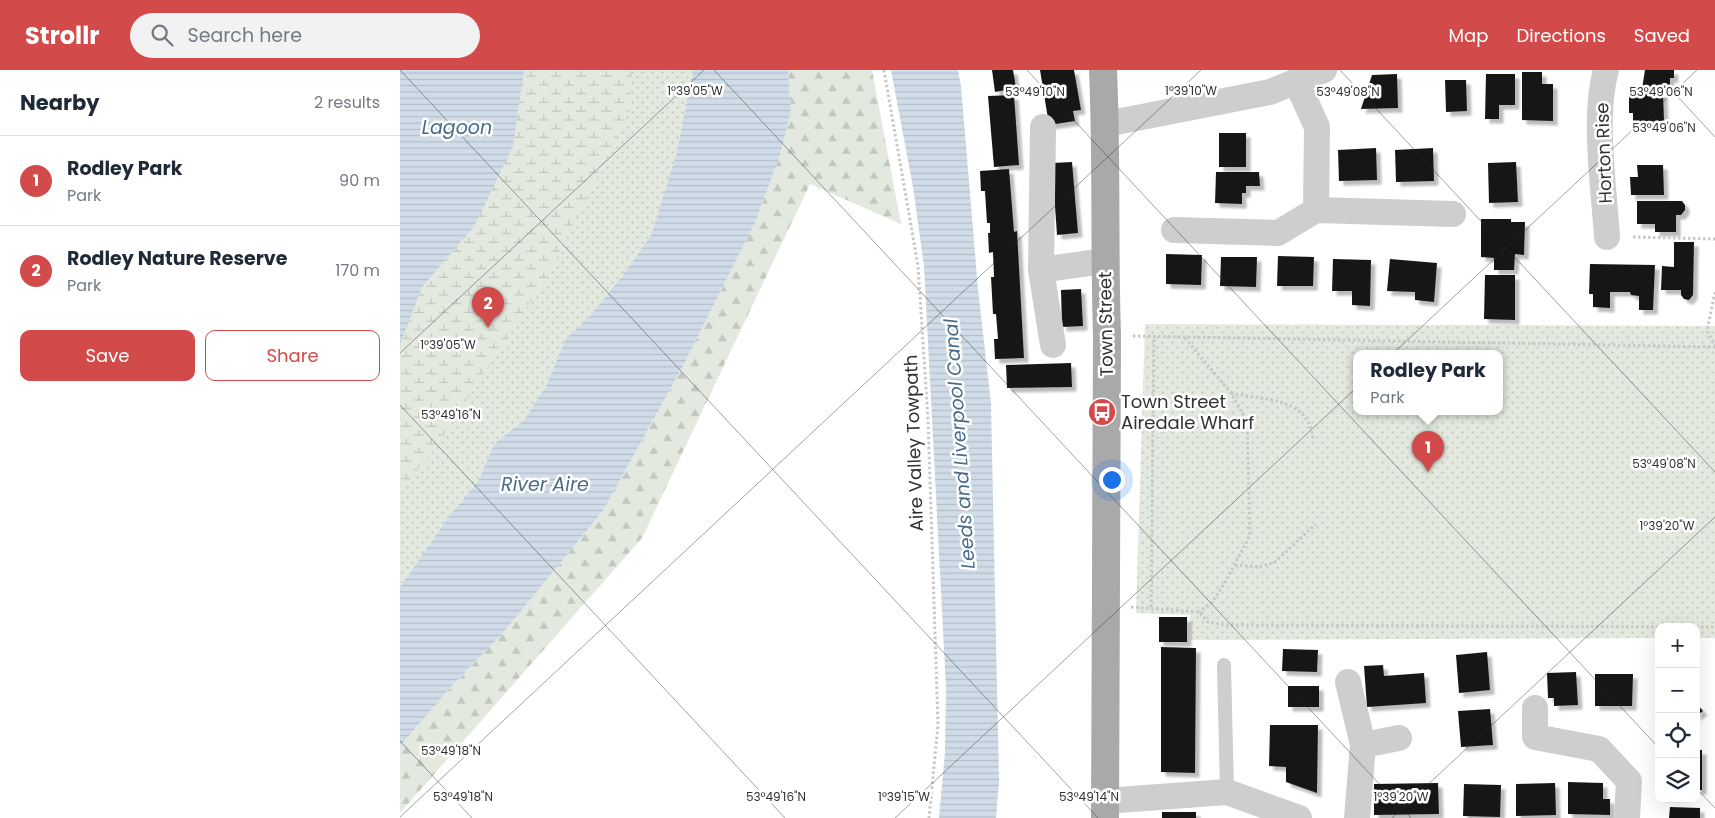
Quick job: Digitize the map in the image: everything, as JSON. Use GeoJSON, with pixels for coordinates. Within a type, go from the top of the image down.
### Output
{"type":"FeatureCollection","features":[{"type":"Feature","properties":{"kind":"main road","name":"Town Street"},"geometry":{"type":"LineString","coordinates":[[1103,70],[1106,124],[1104,261],[1107,335],[1105,809]]}},
{"type":"Feature","properties":{"kind":"street"},"geometry":{"type":"LineString","coordinates":[[1106,124],[1270,92],[1297,83],[1324,70]]}},
{"type":"Feature","properties":{"kind":"street","name":"Horton Rise"},"geometry":{"type":"LineString","coordinates":[[1606,70],[1602,84],[1600,110],[1607,237]]}},
{"type":"Feature","properties":{"kind":"street"},"geometry":{"type":"LineString","coordinates":[[1297,83],[1317,127],[1316,210]]}},
{"type":"Feature","properties":{"kind":"street"},"geometry":{"type":"LineString","coordinates":[[1043,127],[1041,270],[1053,345]]}},
{"type":"Feature","properties":{"kind":"street"},"geometry":{"type":"LineString","coordinates":[[1174,230],[1278,233],[1316,210],[1454,214]]}},
{"type":"Feature","properties":{"kind":"street"},"geometry":{"type":"LineString","coordinates":[[1041,270],[1104,261]]}},
{"type":"Feature","properties":{"kind":"street"},"geometry":{"type":"LineString","coordinates":[[1348,682],[1363,745],[1357,818]]}},
{"type":"Feature","properties":{"kind":"street"},"geometry":{"type":"LineString","coordinates":[[1535,708],[1535,737],[1600,749],[1629,781],[1628,818]]}},
{"type":"Feature","properties":{"kind":"street"},"geometry":{"type":"LineString","coordinates":[[1363,745],[1399,738]]}},
{"type":"Feature","properties":{"kind":"street"},"geometry":{"type":"LineString","coordinates":[[1105,809],[1227,792],[1299,818]]}},
{"type":"Feature","properties":{"kind":"lane"},"geometry":{"type":"LineString","coordinates":[[1224,665],[1227,792]]}},
{"type":"Feature","properties":{"kind":"path","name":"Aire Valley Towpath"},"geometry":{"type":"LineString","coordinates":[[884,70],[918,266],[928,419],[938,725],[929,818]]}},
{"type":"Feature","properties":{"kind":"path"},"geometry":{"type":"LineString","coordinates":[[1607,237],[1715,239]]}},
{"type":"Feature","properties":{"kind":"path"},"geometry":{"type":"LineString","coordinates":[[1715,292],[1707,331],[1715,346],[1154,337],[1151,607],[1199,612],[1208,622],[1224,625],[1715,627]]}},
{"type":"Feature","properties":{"kind":"path"},"geometry":{"type":"LineString","coordinates":[[1184,338],[1231,393],[1247,420],[1250,536],[1212,602],[1199,612]]}},
{"type":"Feature","properties":{"kind":"path"},"geometry":{"type":"LineString","coordinates":[[1231,393],[1295,407],[1310,421],[1313,439]]}},
{"type":"Feature","properties":{"kind":"path"},"geometry":{"type":"LineString","coordinates":[[1235,565],[1260,567],[1275,562],[1316,524]]}},
{"type":"Feature","properties":{"kind":"green space"},"geometry":{"type":"Polygon","coordinates":[[[400,70],[693,70],[676,155],[651,235],[623,275],[589,317],[565,340],[546,386],[524,420],[494,444],[478,481],[449,516],[400,587],[400,70]]]}},
{"type":"Feature","properties":{"kind":"green space"},"geometry":{"type":"Polygon","coordinates":[[[400,70],[632,70],[629,111],[548,275],[436,447],[400,492],[400,70]]]}},
{"type":"Feature","properties":{"kind":"green space"},"geometry":{"type":"Polygon","coordinates":[[[788,70],[872,70],[901,224],[810,184],[642,538],[400,813],[400,746],[450,688],[502,634],[603,511],[684,364],[755,223],[780,155],[791,111],[788,70]]]}},
{"type":"Feature","properties":{"kind":"green space"},"geometry":{"type":"Polygon","coordinates":[[[1145,324],[1715,326],[1715,638],[1700,638],[1700,623],[1655,623],[1655,638],[1191,640],[1190,615],[1136,613],[1145,324]]]}},
{"type":"Feature","properties":{"kind":"water","name":"Lagoon"},"geometry":{"type":"Polygon","coordinates":[[[400,70],[524,70],[513,146],[475,225],[422,287],[400,345],[400,70]]]}},
{"type":"Feature","properties":{"kind":"water","name":"River Aire"},"geometry":{"type":"Polygon","coordinates":[[[693,70],[788,70],[791,111],[780,155],[755,223],[684,364],[603,511],[502,634],[450,688],[400,746],[400,587],[449,516],[478,481],[494,444],[524,420],[546,386],[565,340],[589,317],[623,275],[651,235],[676,155],[693,70]]]}},
{"type":"Feature","properties":{"kind":"water","name":"Leeds and Liverpool Canal"},"geometry":{"type":"Polygon","coordinates":[[[891,70],[958,70],[961,86],[978,289],[991,403],[999,781],[996,818],[939,818],[945,752],[946,687],[924,266],[913,187],[891,70]]]}},
{"type":"Feature","properties":{"kind":"building"},"geometry":{"type":"Polygon","coordinates":[[[992,70],[1013,70],[1016,88],[995,92],[992,70]]]}},
{"type":"Feature","properties":{"kind":"building"},"geometry":{"type":"Polygon","coordinates":[[[1040,70],[1074,70],[1081,110],[1073,111],[1075,121],[1049,125],[1040,70]]]}},
{"type":"Feature","properties":{"kind":"building"},"geometry":{"type":"Polygon","coordinates":[[[1645,70],[1674,70],[1674,78],[1670,78],[1670,90],[1642,89],[1645,70]]]}},
{"type":"Feature","properties":{"kind":"building"},"geometry":{"type":"Polygon","coordinates":[[[1522,72],[1542,72],[1542,84],[1553,84],[1553,121],[1522,120],[1522,72]]]}},
{"type":"Feature","properties":{"kind":"building"},"geometry":{"type":"Polygon","coordinates":[[[1397,74],[1398,108],[1361,109],[1372,75],[1397,74]]]}},
{"type":"Feature","properties":{"kind":"building"},"geometry":{"type":"Polygon","coordinates":[[[1486,74],[1515,74],[1515,105],[1499,105],[1499,119],[1485,119],[1486,74]]]}},
{"type":"Feature","properties":{"kind":"building"},"geometry":{"type":"Polygon","coordinates":[[[1445,80],[1466,80],[1467,111],[1446,112],[1445,80]]]}},
{"type":"Feature","properties":{"kind":"building"},"geometry":{"type":"Polygon","coordinates":[[[1629,93],[1663,93],[1664,121],[1633,122],[1633,113],[1629,113],[1629,93]]]}},
{"type":"Feature","properties":{"kind":"building"},"geometry":{"type":"Polygon","coordinates":[[[1014,95],[1019,165],[994,167],[988,96],[1014,95]]]}},
{"type":"Feature","properties":{"kind":"building"},"geometry":{"type":"Polygon","coordinates":[[[1219,133],[1246,133],[1246,167],[1219,167],[1219,133]]]}},
{"type":"Feature","properties":{"kind":"building"},"geometry":{"type":"Polygon","coordinates":[[[1376,148],[1377,180],[1339,181],[1338,150],[1376,148]]]}},
{"type":"Feature","properties":{"kind":"building"},"geometry":{"type":"Polygon","coordinates":[[[1433,148],[1434,181],[1396,182],[1395,150],[1433,148]]]}},
{"type":"Feature","properties":{"kind":"building"},"geometry":{"type":"Polygon","coordinates":[[[1072,162],[1078,233],[1057,235],[1052,163],[1072,162]]]}},
{"type":"Feature","properties":{"kind":"building"},"geometry":{"type":"Polygon","coordinates":[[[1516,162],[1518,202],[1489,203],[1488,163],[1516,162]]]}},
{"type":"Feature","properties":{"kind":"building"},"geometry":{"type":"Polygon","coordinates":[[[1637,165],[1663,165],[1664,195],[1631,195],[1630,177],[1638,177],[1637,165]]]}},
{"type":"Feature","properties":{"kind":"building"},"geometry":{"type":"Polygon","coordinates":[[[1009,169],[1014,232],[1017,231],[1024,358],[995,359],[994,339],[998,339],[996,314],[993,314],[991,277],[994,277],[993,252],[989,253],[988,233],[990,233],[990,223],[987,223],[985,191],[981,191],[980,171],[1009,169]]]}},
{"type":"Feature","properties":{"kind":"building"},"geometry":{"type":"Polygon","coordinates":[[[1216,172],[1259,172],[1260,186],[1246,186],[1246,193],[1242,193],[1242,204],[1215,203],[1216,172]]]}},
{"type":"Feature","properties":{"kind":"building"},"geometry":{"type":"Polygon","coordinates":[[[1637,201],[1682,201],[1685,205],[1685,210],[1681,215],[1676,215],[1676,232],[1655,232],[1655,224],[1637,224],[1637,201]]]}},
{"type":"Feature","properties":{"kind":"building"},"geometry":{"type":"Polygon","coordinates":[[[1481,219],[1511,219],[1511,222],[1525,222],[1524,255],[1515,254],[1514,270],[1494,270],[1494,258],[1481,257],[1481,219]]]}},
{"type":"Feature","properties":{"kind":"building"},"geometry":{"type":"Polygon","coordinates":[[[1674,242],[1694,242],[1693,295],[1689,300],[1684,299],[1681,295],[1681,290],[1661,290],[1662,266],[1674,267],[1674,242]]]}},
{"type":"Feature","properties":{"kind":"building"},"geometry":{"type":"Polygon","coordinates":[[[1166,254],[1202,255],[1201,285],[1166,284],[1166,254]]]}},
{"type":"Feature","properties":{"kind":"building"},"geometry":{"type":"Polygon","coordinates":[[[1278,256],[1314,257],[1313,286],[1277,286],[1278,256]]]}},
{"type":"Feature","properties":{"kind":"building"},"geometry":{"type":"Polygon","coordinates":[[[1221,257],[1257,257],[1256,287],[1220,286],[1221,257]]]}},
{"type":"Feature","properties":{"kind":"building"},"geometry":{"type":"Polygon","coordinates":[[[1333,259],[1371,260],[1370,306],[1352,305],[1352,291],[1332,291],[1333,259]]]}},
{"type":"Feature","properties":{"kind":"building"},"geometry":{"type":"Polygon","coordinates":[[[1390,259],[1437,263],[1434,302],[1415,300],[1415,292],[1387,291],[1390,259]]]}},
{"type":"Feature","properties":{"kind":"building"},"geometry":{"type":"Polygon","coordinates":[[[1590,264],[1655,265],[1653,310],[1639,310],[1639,296],[1631,295],[1630,292],[1610,292],[1610,308],[1593,307],[1593,294],[1589,294],[1590,264]]]}},
{"type":"Feature","properties":{"kind":"building"},"geometry":{"type":"Polygon","coordinates":[[[1485,275],[1515,275],[1515,320],[1484,319],[1485,275]]]}},
{"type":"Feature","properties":{"kind":"building"},"geometry":{"type":"Polygon","coordinates":[[[1081,289],[1083,326],[1062,327],[1061,290],[1081,289]]]}},
{"type":"Feature","properties":{"kind":"building"},"geometry":{"type":"Polygon","coordinates":[[[1071,363],[1072,387],[1007,388],[1006,365],[1071,363]]]}},
{"type":"Feature","properties":{"kind":"building"},"geometry":{"type":"Polygon","coordinates":[[[1159,617],[1187,617],[1187,642],[1159,642],[1159,617]]]}},
{"type":"Feature","properties":{"kind":"building"},"geometry":{"type":"Polygon","coordinates":[[[1161,647],[1196,648],[1195,773],[1161,772],[1161,647]]]}},
{"type":"Feature","properties":{"kind":"building"},"geometry":{"type":"Polygon","coordinates":[[[1283,649],[1318,650],[1317,672],[1282,671],[1283,649]]]}},
{"type":"Feature","properties":{"kind":"building"},"geometry":{"type":"Polygon","coordinates":[[[1487,652],[1490,690],[1459,693],[1456,655],[1487,652]]]}},
{"type":"Feature","properties":{"kind":"building"},"geometry":{"type":"Polygon","coordinates":[[[1383,665],[1384,676],[1424,673],[1426,703],[1367,707],[1364,666],[1383,665]]]}},
{"type":"Feature","properties":{"kind":"building"},"geometry":{"type":"Polygon","coordinates":[[[1576,672],[1578,705],[1554,706],[1554,698],[1548,698],[1547,673],[1576,672]]]}},
{"type":"Feature","properties":{"kind":"building"},"geometry":{"type":"Polygon","coordinates":[[[1595,674],[1633,674],[1632,706],[1595,706],[1595,674]]]}},
{"type":"Feature","properties":{"kind":"building"},"geometry":{"type":"Polygon","coordinates":[[[1288,686],[1319,686],[1319,707],[1288,707],[1288,686]]]}},
{"type":"Feature","properties":{"kind":"building"},"geometry":{"type":"Polygon","coordinates":[[[1490,709],[1493,745],[1461,747],[1458,711],[1490,709]]]}},
{"type":"Feature","properties":{"kind":"building"},"geometry":{"type":"Polygon","coordinates":[[[1270,725],[1318,725],[1317,793],[1286,782],[1286,767],[1269,766],[1270,725]]]}},
{"type":"Feature","properties":{"kind":"building"},"geometry":{"type":"Polygon","coordinates":[[[1700,750],[1702,750],[1702,790],[1700,790],[1700,750]]]}},
{"type":"Feature","properties":{"kind":"building"},"geometry":{"type":"Polygon","coordinates":[[[1568,782],[1603,783],[1603,799],[1610,799],[1610,815],[1568,814],[1568,782]]]}},
{"type":"Feature","properties":{"kind":"building"},"geometry":{"type":"Polygon","coordinates":[[[1438,783],[1439,814],[1374,815],[1374,784],[1438,783]]]}},
{"type":"Feature","properties":{"kind":"building"},"geometry":{"type":"Polygon","coordinates":[[[1555,783],[1556,815],[1516,816],[1516,784],[1555,783]]]}},
{"type":"Feature","properties":{"kind":"building"},"geometry":{"type":"Polygon","coordinates":[[[1464,784],[1501,785],[1500,817],[1463,816],[1464,784]]]}},
{"type":"Feature","properties":{"kind":"building"},"geometry":{"type":"Polygon","coordinates":[[[1670,807],[1700,808],[1700,818],[1669,818],[1670,807]]]}},
{"type":"Feature","properties":{"kind":"building"},"geometry":{"type":"Polygon","coordinates":[[[1162,812],[1196,812],[1196,818],[1162,818],[1162,812]]]}},
{"type":"Feature","properties":{"kind":"place","name":"Rodley Nature Reserve"},"geometry":{"type":"Point","coordinates":[488,328]}},
{"type":"Feature","properties":{"kind":"place","name":"Town Street Airedale Wharf"},"geometry":{"type":"Point","coordinates":[1102,412]}},
{"type":"Feature","properties":{"kind":"place","name":"Rodley Park"},"geometry":{"type":"Point","coordinates":[1428,472]}}]}
